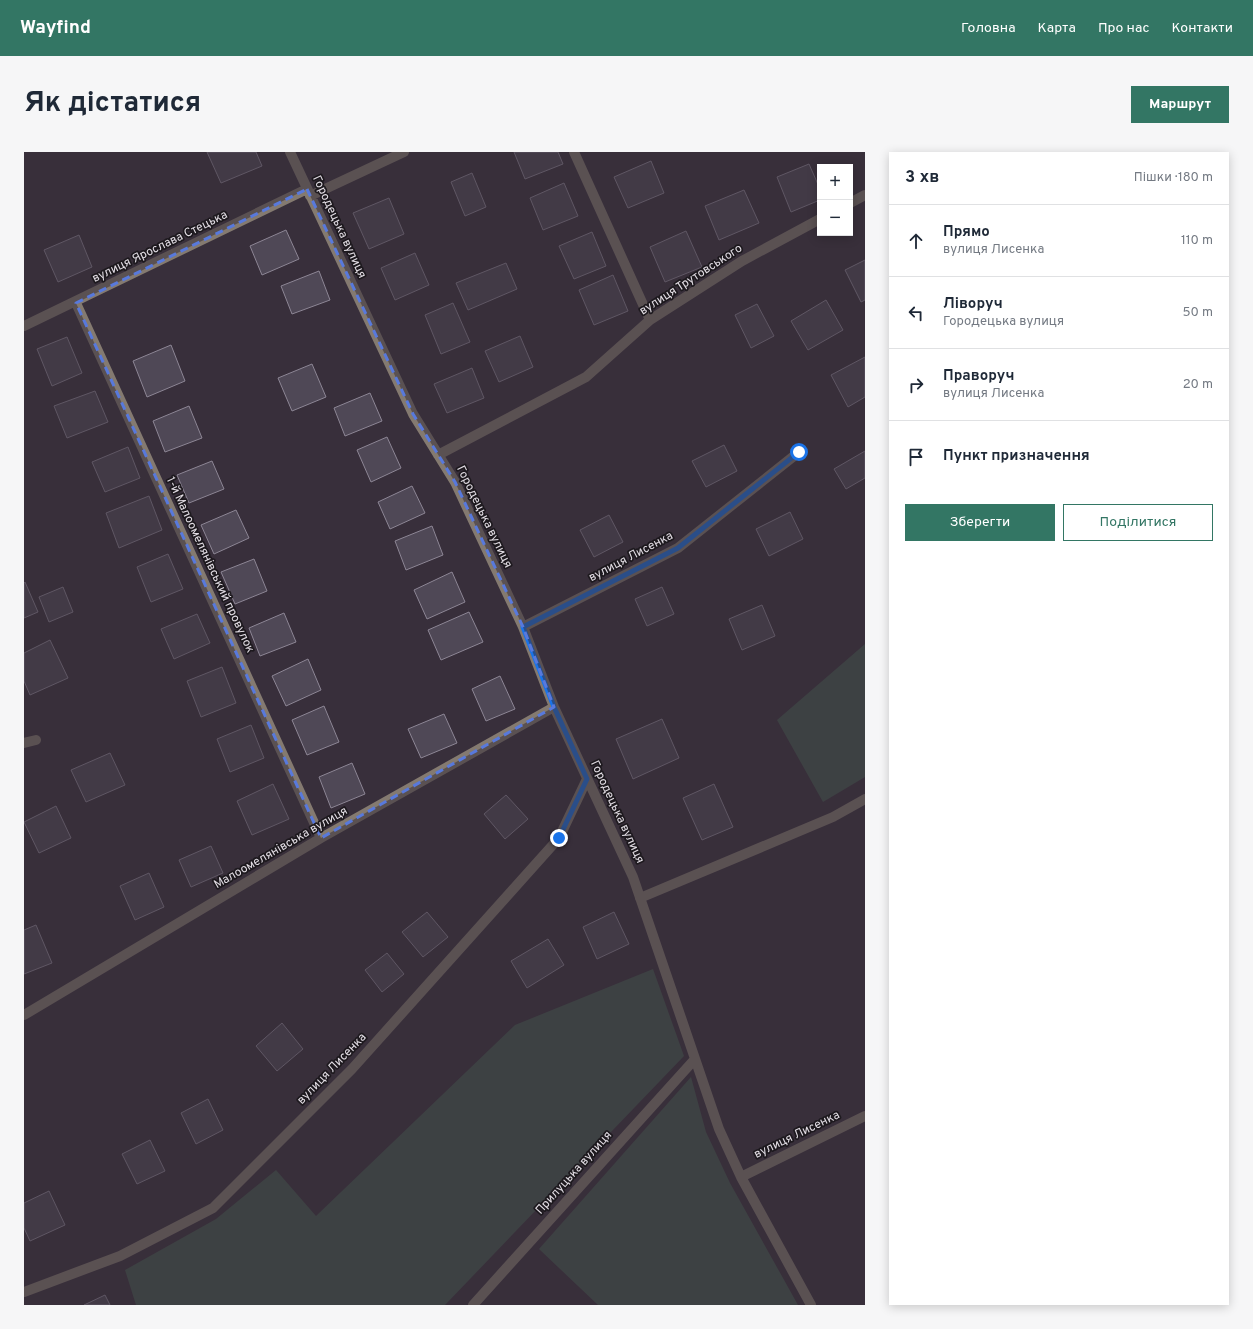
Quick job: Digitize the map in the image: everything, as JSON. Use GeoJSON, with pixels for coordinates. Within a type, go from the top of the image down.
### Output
{"type":"FeatureCollection","features":[{"type":"Feature","properties":{"kind":"street","name":"Городецька вулиця"},"geometry":{"type":"LineString","coordinates":[[290,152],[413,414],[455,482],[523,627],[554,707],[633,877],[718,1129],[741,1177],[811,1305]]}},
{"type":"Feature","properties":{"kind":"street","name":"вулиця Ярослава Стецька"},"geometry":{"type":"LineString","coordinates":[[24,326],[76,303],[308,192],[404,152]]}},
{"type":"Feature","properties":{"kind":"street"},"geometry":{"type":"LineString","coordinates":[[574,152],[650,320]]}},
{"type":"Feature","properties":{"kind":"street"},"geometry":{"type":"LineString","coordinates":[[853,201],[865,195]]}},
{"type":"Feature","properties":{"kind":"street","name":"вулиця Трутовського"},"geometry":{"type":"LineString","coordinates":[[438,455],[586,377],[650,320],[742,261],[817,221]]}},
{"type":"Feature","properties":{"kind":"street","name":"1-й Малоомелянівський провулок"},"geometry":{"type":"LineString","coordinates":[[76,303],[321,838]]}},
{"type":"Feature","properties":{"kind":"street","name":"вулиця Лисенка"},"geometry":{"type":"LineString","coordinates":[[523,627],[678,548],[799,452]]}},
{"type":"Feature","properties":{"kind":"street","name":"Малоомелянівська вулиця"},"geometry":{"type":"LineString","coordinates":[[24,1015],[321,838],[554,707]]}},
{"type":"Feature","properties":{"kind":"street"},"geometry":{"type":"LineString","coordinates":[[24,743],[36,740]]}},
{"type":"Feature","properties":{"kind":"street","name":"вулиця Лисенка"},"geometry":{"type":"LineString","coordinates":[[24,1292],[120,1256],[213,1208],[352,1069],[559,838],[587,779]]}},
{"type":"Feature","properties":{"kind":"street"},"geometry":{"type":"LineString","coordinates":[[640,898],[833,817],[865,799]]}},
{"type":"Feature","properties":{"kind":"street","name":"Прилуцька вулиця"},"geometry":{"type":"LineString","coordinates":[[473,1305],[695,1059]]}},
{"type":"Feature","properties":{"kind":"street","name":"вулиця Лисенка"},"geometry":{"type":"LineString","coordinates":[[741,1177],[865,1116]]}},
{"type":"Feature","properties":{"kind":"highlighted area"},"geometry":{"type":"Polygon","coordinates":[[[307,189],[413,414],[455,482],[523,627],[554,707],[321,838],[76,303],[307,189]]]}},
{"type":"Feature","properties":{"kind":"green space"},"geometry":{"type":"Polygon","coordinates":[[[865,644],[865,777],[823,802],[777,720],[865,644]]]}},
{"type":"Feature","properties":{"kind":"green space"},"geometry":{"type":"Polygon","coordinates":[[[653,969],[684,1056],[445,1305],[136,1305],[125,1270],[216,1219],[276,1170],[316,1216],[515,1025],[653,969]]]}},
{"type":"Feature","properties":{"kind":"green space"},"geometry":{"type":"Polygon","coordinates":[[[691,1077],[706,1132],[730,1183],[798,1305],[598,1305],[539,1249],[691,1077]]]}},
{"type":"Feature","properties":{"kind":"building"},"geometry":{"type":"Polygon","coordinates":[[[207,152],[256,152],[262,166],[221,183],[207,152]]]}},
{"type":"Feature","properties":{"kind":"building"},"geometry":{"type":"Polygon","coordinates":[[[514,152],[558,152],[563,164],[525,179],[514,152]]]}},
{"type":"Feature","properties":{"kind":"building"},"geometry":{"type":"Polygon","coordinates":[[[651,161],[664,193],[628,208],[614,177],[651,161]]]}},
{"type":"Feature","properties":{"kind":"building"},"geometry":{"type":"Polygon","coordinates":[[[809,164],[817,182],[817,201],[791,212],[777,177],[809,164]]]}},
{"type":"Feature","properties":{"kind":"building"},"geometry":{"type":"Polygon","coordinates":[[[472,173],[486,207],[465,216],[451,182],[472,173]]]}},
{"type":"Feature","properties":{"kind":"building"},"geometry":{"type":"Polygon","coordinates":[[[564,183],[578,216],[543,230],[530,198],[564,183]]]}},
{"type":"Feature","properties":{"kind":"building"},"geometry":{"type":"Polygon","coordinates":[[[744,190],[759,223],[719,240],[705,206],[744,190]]]}},
{"type":"Feature","properties":{"kind":"building"},"geometry":{"type":"Polygon","coordinates":[[[389,198],[404,234],[369,249],[353,213],[389,198]]]}},
{"type":"Feature","properties":{"kind":"building"},"geometry":{"type":"Polygon","coordinates":[[[286,230],[299,259],[262,275],[250,246],[286,230]]]}},
{"type":"Feature","properties":{"kind":"building"},"geometry":{"type":"Polygon","coordinates":[[[686,231],[702,267],[665,282],[650,247],[686,231]]]}},
{"type":"Feature","properties":{"kind":"building"},"geometry":{"type":"Polygon","coordinates":[[[592,232],[606,266],[574,279],[559,246],[592,232]]]}},
{"type":"Feature","properties":{"kind":"building"},"geometry":{"type":"Polygon","coordinates":[[[79,235],[92,267],[58,282],[44,250],[79,235]]]}},
{"type":"Feature","properties":{"kind":"building"},"geometry":{"type":"Polygon","coordinates":[[[415,253],[429,285],[395,300],[381,268],[415,253]]]}},
{"type":"Feature","properties":{"kind":"building"},"geometry":{"type":"Polygon","coordinates":[[[865,260],[865,300],[861,302],[845,270],[865,260]]]}},
{"type":"Feature","properties":{"kind":"building"},"geometry":{"type":"Polygon","coordinates":[[[506,263],[517,289],[468,310],[456,283],[506,263]]]}},
{"type":"Feature","properties":{"kind":"building"},"geometry":{"type":"Polygon","coordinates":[[[319,271],[330,300],[292,314],[281,286],[319,271]]]}},
{"type":"Feature","properties":{"kind":"building"},"geometry":{"type":"Polygon","coordinates":[[[613,275],[628,311],[594,325],[579,290],[613,275]]]}},
{"type":"Feature","properties":{"kind":"building"},"geometry":{"type":"Polygon","coordinates":[[[826,300],[843,330],[808,350],[791,321],[826,300]]]}},
{"type":"Feature","properties":{"kind":"building"},"geometry":{"type":"Polygon","coordinates":[[[453,303],[470,342],[441,354],[425,315],[453,303]]]}},
{"type":"Feature","properties":{"kind":"building"},"geometry":{"type":"Polygon","coordinates":[[[757,304],[774,336],[751,348],[735,315],[757,304]]]}},
{"type":"Feature","properties":{"kind":"building"},"geometry":{"type":"Polygon","coordinates":[[[520,336],[533,367],[499,382],[485,351],[520,336]]]}},
{"type":"Feature","properties":{"kind":"building"},"geometry":{"type":"Polygon","coordinates":[[[67,337],[82,373],[52,386],[37,349],[67,337]]]}},
{"type":"Feature","properties":{"kind":"building"},"geometry":{"type":"Polygon","coordinates":[[[171,345],[185,381],[147,397],[133,361],[171,345]]]}},
{"type":"Feature","properties":{"kind":"building"},"geometry":{"type":"Polygon","coordinates":[[[865,357],[865,397],[848,407],[831,375],[865,357]]]}},
{"type":"Feature","properties":{"kind":"building"},"geometry":{"type":"Polygon","coordinates":[[[312,364],[326,397],[292,411],[278,378],[312,364]]]}},
{"type":"Feature","properties":{"kind":"building"},"geometry":{"type":"Polygon","coordinates":[[[472,368],[484,398],[447,413],[434,384],[472,368]]]}},
{"type":"Feature","properties":{"kind":"building"},"geometry":{"type":"Polygon","coordinates":[[[95,391],[108,422],[67,438],[54,406],[95,391]]]}},
{"type":"Feature","properties":{"kind":"building"},"geometry":{"type":"Polygon","coordinates":[[[370,393],[382,421],[345,436],[334,408],[370,393]]]}},
{"type":"Feature","properties":{"kind":"building"},"geometry":{"type":"Polygon","coordinates":[[[189,406],[202,438],[165,452],[153,421],[189,406]]]}},
{"type":"Feature","properties":{"kind":"building"},"geometry":{"type":"Polygon","coordinates":[[[387,437],[401,468],[371,482],[357,450],[387,437]]]}},
{"type":"Feature","properties":{"kind":"building"},"geometry":{"type":"Polygon","coordinates":[[[724,445],[737,471],[706,487],[692,461],[724,445]]]}},
{"type":"Feature","properties":{"kind":"building"},"geometry":{"type":"Polygon","coordinates":[[[128,447],[140,478],[105,492],[92,462],[128,447]]]}},
{"type":"Feature","properties":{"kind":"building"},"geometry":{"type":"Polygon","coordinates":[[[865,451],[865,478],[846,489],[834,469],[865,451]]]}},
{"type":"Feature","properties":{"kind":"building"},"geometry":{"type":"Polygon","coordinates":[[[212,461],[224,489],[189,503],[177,475],[212,461]]]}},
{"type":"Feature","properties":{"kind":"building"},"geometry":{"type":"Polygon","coordinates":[[[412,486],[425,513],[390,529],[378,502],[412,486]]]}},
{"type":"Feature","properties":{"kind":"building"},"geometry":{"type":"Polygon","coordinates":[[[149,496],[162,530],[119,548],[106,513],[149,496]]]}},
{"type":"Feature","properties":{"kind":"building"},"geometry":{"type":"Polygon","coordinates":[[[236,510],[249,538],[214,554],[201,525],[236,510]]]}},
{"type":"Feature","properties":{"kind":"building"},"geometry":{"type":"Polygon","coordinates":[[[790,512],[803,539],[769,556],[756,529],[790,512]]]}},
{"type":"Feature","properties":{"kind":"building"},"geometry":{"type":"Polygon","coordinates":[[[609,515],[623,542],[594,557],[580,530],[609,515]]]}},
{"type":"Feature","properties":{"kind":"building"},"geometry":{"type":"Polygon","coordinates":[[[432,526],[443,555],[406,570],[395,541],[432,526]]]}},
{"type":"Feature","properties":{"kind":"building"},"geometry":{"type":"Polygon","coordinates":[[[168,554],[183,589],[151,602],[137,567],[168,554]]]}},
{"type":"Feature","properties":{"kind":"building"},"geometry":{"type":"Polygon","coordinates":[[[254,559],[267,591],[235,604],[221,572],[254,559]]]}},
{"type":"Feature","properties":{"kind":"building"},"geometry":{"type":"Polygon","coordinates":[[[452,572],[465,602],[427,619],[414,590],[452,572]]]}},
{"type":"Feature","properties":{"kind":"building"},"geometry":{"type":"Polygon","coordinates":[[[25,582],[38,612],[24,618],[24,583],[25,582]]]}},
{"type":"Feature","properties":{"kind":"building"},"geometry":{"type":"Polygon","coordinates":[[[63,587],[73,612],[49,622],[39,597],[63,587]]]}},
{"type":"Feature","properties":{"kind":"building"},"geometry":{"type":"Polygon","coordinates":[[[662,587],[674,614],[647,626],[635,599],[662,587]]]}},
{"type":"Feature","properties":{"kind":"building"},"geometry":{"type":"Polygon","coordinates":[[[762,605],[775,636],[742,650],[729,619],[762,605]]]}},
{"type":"Feature","properties":{"kind":"building"},"geometry":{"type":"Polygon","coordinates":[[[469,612],[483,642],[441,660],[428,630],[469,612]]]}},
{"type":"Feature","properties":{"kind":"building"},"geometry":{"type":"Polygon","coordinates":[[[284,613],[296,642],[260,656],[249,628],[284,613]]]}},
{"type":"Feature","properties":{"kind":"building"},"geometry":{"type":"Polygon","coordinates":[[[197,614],[210,643],[174,659],[161,629],[197,614]]]}},
{"type":"Feature","properties":{"kind":"building"},"geometry":{"type":"Polygon","coordinates":[[[50,640],[68,678],[30,695],[24,681],[24,653],[50,640]]]}},
{"type":"Feature","properties":{"kind":"building"},"geometry":{"type":"Polygon","coordinates":[[[308,659],[321,690],[286,706],[272,676],[308,659]]]}},
{"type":"Feature","properties":{"kind":"building"},"geometry":{"type":"Polygon","coordinates":[[[222,667],[236,703],[201,717],[187,681],[222,667]]]}},
{"type":"Feature","properties":{"kind":"building"},"geometry":{"type":"Polygon","coordinates":[[[500,676],[515,709],[486,721],[472,689],[500,676]]]}},
{"type":"Feature","properties":{"kind":"building"},"geometry":{"type":"Polygon","coordinates":[[[324,706],[339,742],[307,755],[292,720],[324,706]]]}},
{"type":"Feature","properties":{"kind":"building"},"geometry":{"type":"Polygon","coordinates":[[[444,714],[457,743],[421,758],[408,729],[444,714]]]}},
{"type":"Feature","properties":{"kind":"building"},"geometry":{"type":"Polygon","coordinates":[[[662,719],[679,758],[633,779],[616,739],[662,719]]]}},
{"type":"Feature","properties":{"kind":"building"},"geometry":{"type":"Polygon","coordinates":[[[251,725],[264,758],[230,772],[217,739],[251,725]]]}},
{"type":"Feature","properties":{"kind":"building"},"geometry":{"type":"Polygon","coordinates":[[[110,753],[125,785],[86,802],[71,770],[110,753]]]}},
{"type":"Feature","properties":{"kind":"building"},"geometry":{"type":"Polygon","coordinates":[[[352,763],[365,794],[331,808],[319,777],[352,763]]]}},
{"type":"Feature","properties":{"kind":"building"},"geometry":{"type":"Polygon","coordinates":[[[273,784],[289,819],[252,835],[237,801],[273,784]]]}},
{"type":"Feature","properties":{"kind":"building"},"geometry":{"type":"Polygon","coordinates":[[[714,784],[733,827],[702,840],[683,798],[714,784]]]}},
{"type":"Feature","properties":{"kind":"building"},"geometry":{"type":"Polygon","coordinates":[[[506,795],[528,819],[505,839],[484,814],[506,795]]]}},
{"type":"Feature","properties":{"kind":"building"},"geometry":{"type":"Polygon","coordinates":[[[56,806],[71,838],[39,853],[24,822],[56,806]]]}},
{"type":"Feature","properties":{"kind":"building"},"geometry":{"type":"Polygon","coordinates":[[[211,846],[223,873],[191,887],[179,860],[211,846]]]}},
{"type":"Feature","properties":{"kind":"building"},"geometry":{"type":"Polygon","coordinates":[[[149,873],[164,907],[135,920],[120,886],[149,873]]]}},
{"type":"Feature","properties":{"kind":"building"},"geometry":{"type":"Polygon","coordinates":[[[427,912],[448,937],[423,957],[402,932],[427,912]]]}},
{"type":"Feature","properties":{"kind":"building"},"geometry":{"type":"Polygon","coordinates":[[[614,912],[629,944],[597,959],[583,927],[614,912]]]}},
{"type":"Feature","properties":{"kind":"building"},"geometry":{"type":"Polygon","coordinates":[[[36,925],[52,963],[24,974],[24,930],[36,925]]]}},
{"type":"Feature","properties":{"kind":"building"},"geometry":{"type":"Polygon","coordinates":[[[548,939],[564,965],[527,988],[511,961],[548,939]]]}},
{"type":"Feature","properties":{"kind":"building"},"geometry":{"type":"Polygon","coordinates":[[[387,953],[404,974],[382,992],[365,970],[387,953]]]}},
{"type":"Feature","properties":{"kind":"building"},"geometry":{"type":"Polygon","coordinates":[[[282,1023],[303,1049],[277,1071],[256,1046],[282,1023]]]}},
{"type":"Feature","properties":{"kind":"building"},"geometry":{"type":"Polygon","coordinates":[[[208,1099],[223,1130],[196,1144],[181,1113],[208,1099]]]}},
{"type":"Feature","properties":{"kind":"building"},"geometry":{"type":"Polygon","coordinates":[[[150,1140],[165,1171],[137,1184],[122,1154],[150,1140]]]}},
{"type":"Feature","properties":{"kind":"building"},"geometry":{"type":"Polygon","coordinates":[[[49,1191],[65,1225],[30,1241],[24,1228],[24,1203],[49,1191]]]}},
{"type":"Feature","properties":{"kind":"building"},"geometry":{"type":"Polygon","coordinates":[[[105,1295],[110,1305],[84,1305],[105,1295]]]}},
{"type":"Feature","properties":{"kind":"route"},"geometry":{"type":"LineString","coordinates":[[559,838],[587,779],[554,707],[523,627],[678,548],[799,452]]}}]}
